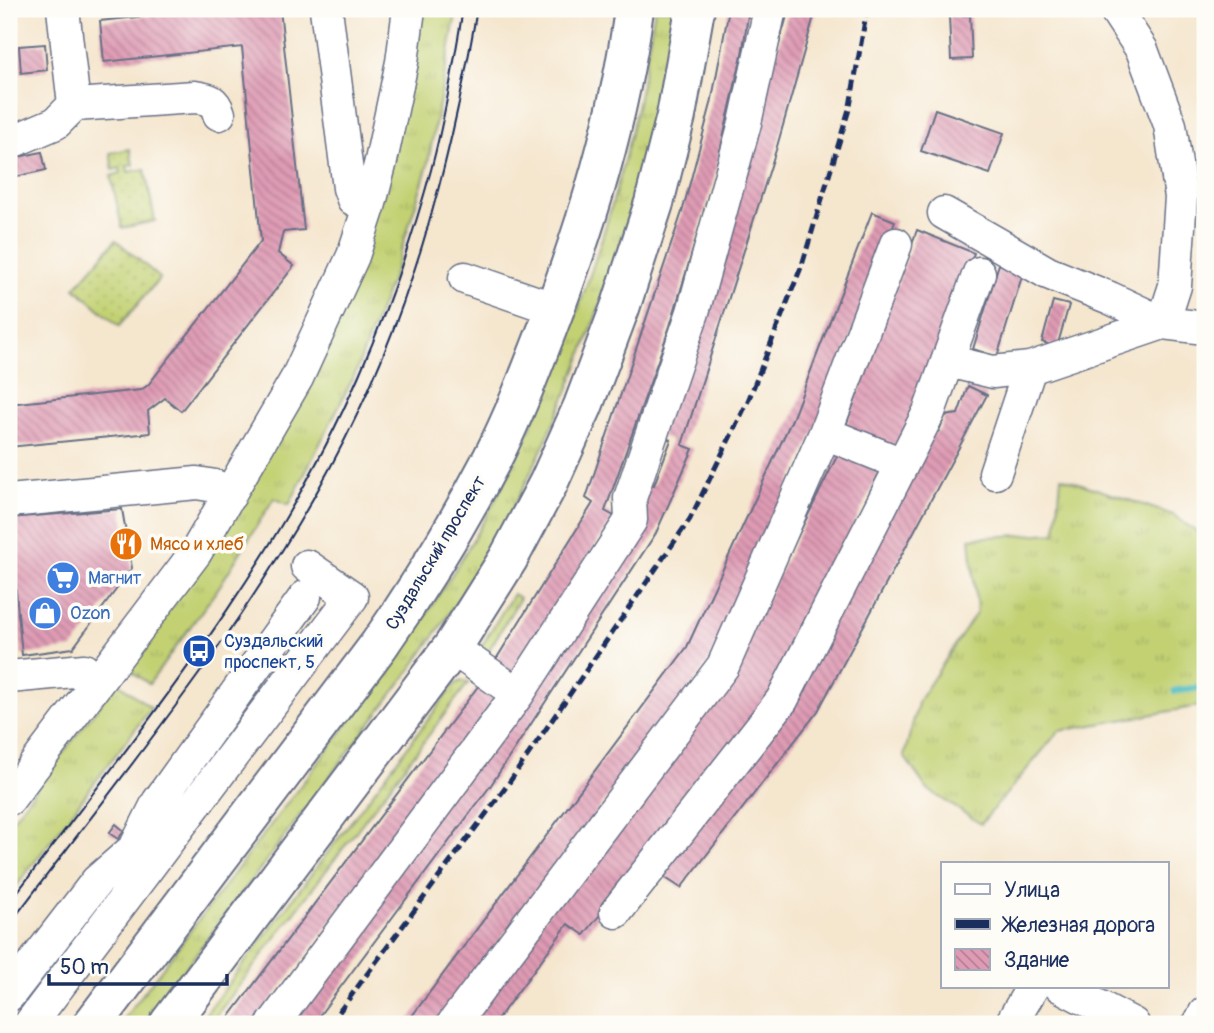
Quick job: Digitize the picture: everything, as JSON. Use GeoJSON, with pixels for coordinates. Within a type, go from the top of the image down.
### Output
{"type":"FeatureCollection","features":[{"type":"Feature","properties":{"kind":"main road"},"geometry":{"type":"LineString","coordinates":[[607,9],[605,33],[611,128]]}},
{"type":"Feature","properties":{"kind":"main road","name":"Суздальский проспект"},"geometry":{"type":"LineString","coordinates":[[93,1024],[347,688],[419,587],[494,456],[525,387],[576,248],[611,128],[634,9]]}},
{"type":"Feature","properties":{"kind":"main road"},"geometry":{"type":"LineString","coordinates":[[169,1024],[452,648],[508,559],[548,484],[583,407],[621,305],[654,203],[676,116],[695,9]]}},
{"type":"Feature","properties":{"kind":"street"},"geometry":{"type":"LineString","coordinates":[[63,9],[74,105]]}},
{"type":"Feature","properties":{"kind":"street"},"geometry":{"type":"LineString","coordinates":[[326,9],[349,188],[353,198],[369,206]]}},
{"type":"Feature","properties":{"kind":"street"},"geometry":{"type":"LineString","coordinates":[[11,789],[196,552],[297,378],[353,256],[369,206],[402,62],[409,9]]}},
{"type":"Feature","properties":{"kind":"street"},"geometry":{"type":"LineString","coordinates":[[273,1024],[518,694],[631,520],[630,498],[693,312],[745,123],[770,9]]}},
{"type":"Feature","properties":{"kind":"street"},"geometry":{"type":"LineString","coordinates":[[1115,9],[1142,50],[1170,125],[1181,197],[1175,286],[1163,323]]}},
{"type":"Feature","properties":{"kind":"street"},"geometry":{"type":"LineString","coordinates":[[9,143],[56,123],[74,105],[195,97],[208,99],[216,104],[219,114]]}},
{"type":"Feature","properties":{"kind":"street"},"geometry":{"type":"LineString","coordinates":[[944,213],[1048,273],[1163,323],[1205,328]]}},
{"type":"Feature","properties":{"kind":"street"},"geometry":{"type":"LineString","coordinates":[[453,1024],[723,666],[825,433],[897,244]]}},
{"type":"Feature","properties":{"kind":"street"},"geometry":{"type":"LineString","coordinates":[[616,912],[782,700],[929,412],[979,273]]}},
{"type":"Feature","properties":{"kind":"street"},"geometry":{"type":"LineString","coordinates":[[465,278],[555,309]]}},
{"type":"Feature","properties":{"kind":"street"},"geometry":{"type":"LineString","coordinates":[[948,361],[993,372],[1030,368],[1163,323]]}},
{"type":"Feature","properties":{"kind":"street"},"geometry":{"type":"LineString","coordinates":[[995,473],[1030,368]]}},
{"type":"Feature","properties":{"kind":"street"},"geometry":{"type":"LineString","coordinates":[[825,433],[902,464]]}},
{"type":"Feature","properties":{"kind":"street"},"geometry":{"type":"LineString","coordinates":[[9,501],[197,483],[215,486],[230,495]]}},
{"type":"Feature","properties":{"kind":"street"},"geometry":{"type":"LineString","coordinates":[[9,995],[97,881],[144,855],[158,802],[306,582],[352,597],[144,855],[30,1024]]}},
{"type":"Feature","properties":{"kind":"street"},"geometry":{"type":"LineString","coordinates":[[452,648],[518,694]]}},
{"type":"Feature","properties":{"kind":"street"},"geometry":{"type":"LineString","coordinates":[[9,677],[84,670]]}},
{"type":"Feature","properties":{"kind":"street"},"geometry":{"type":"LineString","coordinates":[[144,855],[193,892]]}},
{"type":"Feature","properties":{"kind":"street"},"geometry":{"type":"LineString","coordinates":[[1011,1024],[1032,988]]}},
{"type":"Feature","properties":{"kind":"street"},"geometry":{"type":"LineString","coordinates":[[1064,988],[1133,1024]]}},
{"type":"Feature","properties":{"kind":"street"},"geometry":{"type":"LineString","coordinates":[[1199,1024],[1205,1013]]}},
{"type":"Feature","properties":{"kind":"green space"},"geometry":{"type":"Polygon","coordinates":[[[421,9],[457,9],[427,168],[394,273],[355,374],[289,505],[274,498],[219,587],[149,684],[127,668],[308,384],[421,9]]]}},
{"type":"Feature","properties":{"kind":"green space"},"geometry":{"type":"Polygon","coordinates":[[[655,9],[675,9],[659,100],[632,206],[603,297],[569,387],[504,525],[444,622],[411,669],[143,1024],[120,1024],[391,665],[444,587],[491,507],[551,379],[600,244],[637,107],[655,9]]]}},
{"type":"Feature","properties":{"kind":"green space"},"geometry":{"type":"Polygon","coordinates":[[[130,149],[133,165],[127,166],[128,172],[145,169],[155,221],[122,228],[111,176],[121,173],[120,168],[113,170],[110,153],[130,149]]]}},
{"type":"Feature","properties":{"kind":"green space"},"geometry":{"type":"Polygon","coordinates":[[[116,240],[160,278],[119,326],[75,288],[116,240]]]}},
{"type":"Feature","properties":{"kind":"green space"},"geometry":{"type":"Polygon","coordinates":[[[1061,477],[1173,515],[1205,538],[1205,705],[1059,731],[981,824],[927,789],[904,756],[919,700],[977,612],[970,538],[1056,533],[1061,477]]]}},
{"type":"Feature","properties":{"kind":"green space"},"geometry":{"type":"Polygon","coordinates":[[[513,594],[520,598],[483,660],[481,647],[513,594]]]}},
{"type":"Feature","properties":{"kind":"green space"},"geometry":{"type":"Polygon","coordinates":[[[117,682],[151,708],[9,896],[9,824],[117,682]]]}},
{"type":"Feature","properties":{"kind":"green space"},"geometry":{"type":"Polygon","coordinates":[[[469,682],[210,1024],[198,1024],[455,684],[469,682]]]}},
{"type":"Feature","properties":{"kind":"building"},"geometry":{"type":"Polygon","coordinates":[[[212,9],[280,9],[304,230],[283,232],[278,253],[294,266],[181,411],[165,398],[148,411],[150,433],[9,447],[9,404],[141,390],[148,385],[261,241],[242,47],[104,62],[100,21],[212,9]]]}},
{"type":"Feature","properties":{"kind":"building"},"geometry":{"type":"Polygon","coordinates":[[[729,9],[749,9],[742,55],[712,186],[670,326],[605,511],[614,516],[515,673],[495,661],[593,503],[586,498],[683,209],[711,104],[729,9]]]}},
{"type":"Feature","properties":{"kind":"building"},"geometry":{"type":"Polygon","coordinates":[[[789,9],[816,9],[776,150],[682,445],[693,449],[656,533],[491,785],[313,1024],[285,1024],[648,482],[654,485],[671,440],[661,436],[721,247],[789,9]]]}},
{"type":"Feature","properties":{"kind":"building"},"geometry":{"type":"Polygon","coordinates":[[[970,15],[972,59],[951,60],[949,16],[970,15]]]}},
{"type":"Feature","properties":{"kind":"building"},"geometry":{"type":"Polygon","coordinates":[[[45,44],[47,70],[21,73],[19,46],[45,44]]]}},
{"type":"Feature","properties":{"kind":"building"},"geometry":{"type":"Polygon","coordinates":[[[935,109],[1004,133],[990,174],[921,151],[935,109]]]}},
{"type":"Feature","properties":{"kind":"building"},"geometry":{"type":"Polygon","coordinates":[[[42,152],[46,170],[10,178],[9,159],[42,152]]]}},
{"type":"Feature","properties":{"kind":"building"},"geometry":{"type":"Polygon","coordinates":[[[872,212],[895,221],[816,427],[708,663],[437,1024],[406,1024],[687,647],[793,417],[872,212]]]}},
{"type":"Feature","properties":{"kind":"building"},"geometry":{"type":"Polygon","coordinates":[[[917,230],[974,253],[906,439],[887,447],[844,431],[917,230]]]}},
{"type":"Feature","properties":{"kind":"building"},"geometry":{"type":"Polygon","coordinates":[[[999,264],[1023,273],[997,357],[973,349],[999,264]]]}},
{"type":"Feature","properties":{"kind":"building"},"geometry":{"type":"Polygon","coordinates":[[[1053,301],[1069,305],[1057,347],[1042,342],[1053,301]]]}},
{"type":"Feature","properties":{"kind":"building"},"geometry":{"type":"Polygon","coordinates":[[[968,386],[987,395],[818,711],[681,888],[661,875],[928,437],[939,431],[945,416],[958,414],[968,386]]]}},
{"type":"Feature","properties":{"kind":"building"},"geometry":{"type":"Polygon","coordinates":[[[840,450],[882,467],[770,698],[584,935],[568,924],[494,1024],[464,1024],[732,670],[840,450]]]}},
{"type":"Feature","properties":{"kind":"building"},"geometry":{"type":"Polygon","coordinates":[[[122,509],[132,568],[73,648],[22,655],[9,518],[122,509]]]}},
{"type":"Feature","properties":{"kind":"building"},"geometry":{"type":"Polygon","coordinates":[[[482,681],[502,695],[253,1024],[224,1024],[482,681]]]}},
{"type":"Feature","properties":{"kind":"building"},"geometry":{"type":"Polygon","coordinates":[[[116,824],[124,831],[118,839],[109,833],[116,824]]]}},
{"type":"Feature","properties":{"kind":"waterway"},"geometry":{"type":"LineString","coordinates":[[1175,691],[1205,687]]}},
{"type":"Feature","properties":{"kind":"tram line"},"geometry":{"type":"LineString","coordinates":[[9,903],[200,649],[287,516],[325,447],[370,350],[416,222],[441,130],[463,9]]}},
{"type":"Feature","properties":{"kind":"tram line"},"geometry":{"type":"LineString","coordinates":[[9,925],[220,644],[296,527],[331,466],[382,357],[423,244],[454,127],[477,9]]}},
{"type":"Feature","properties":{"kind":"railway"},"geometry":{"type":"LineString","coordinates":[[330,1024],[506,787],[690,519],[748,401],[802,265],[850,106],[867,9]]}},
{"type":"Feature","properties":{"kind":"place","name":"Мясо и хлеб"},"geometry":{"type":"Point","coordinates":[126,544]}},
{"type":"Feature","properties":{"kind":"place","name":"Магнит"},"geometry":{"type":"Point","coordinates":[63,578]}},
{"type":"Feature","properties":{"kind":"place","name":"Ozon"},"geometry":{"type":"Point","coordinates":[45,613]}},
{"type":"Feature","properties":{"kind":"place","name":"Суздальский проспект, 5"},"geometry":{"type":"Point","coordinates":[199,651]}}]}
